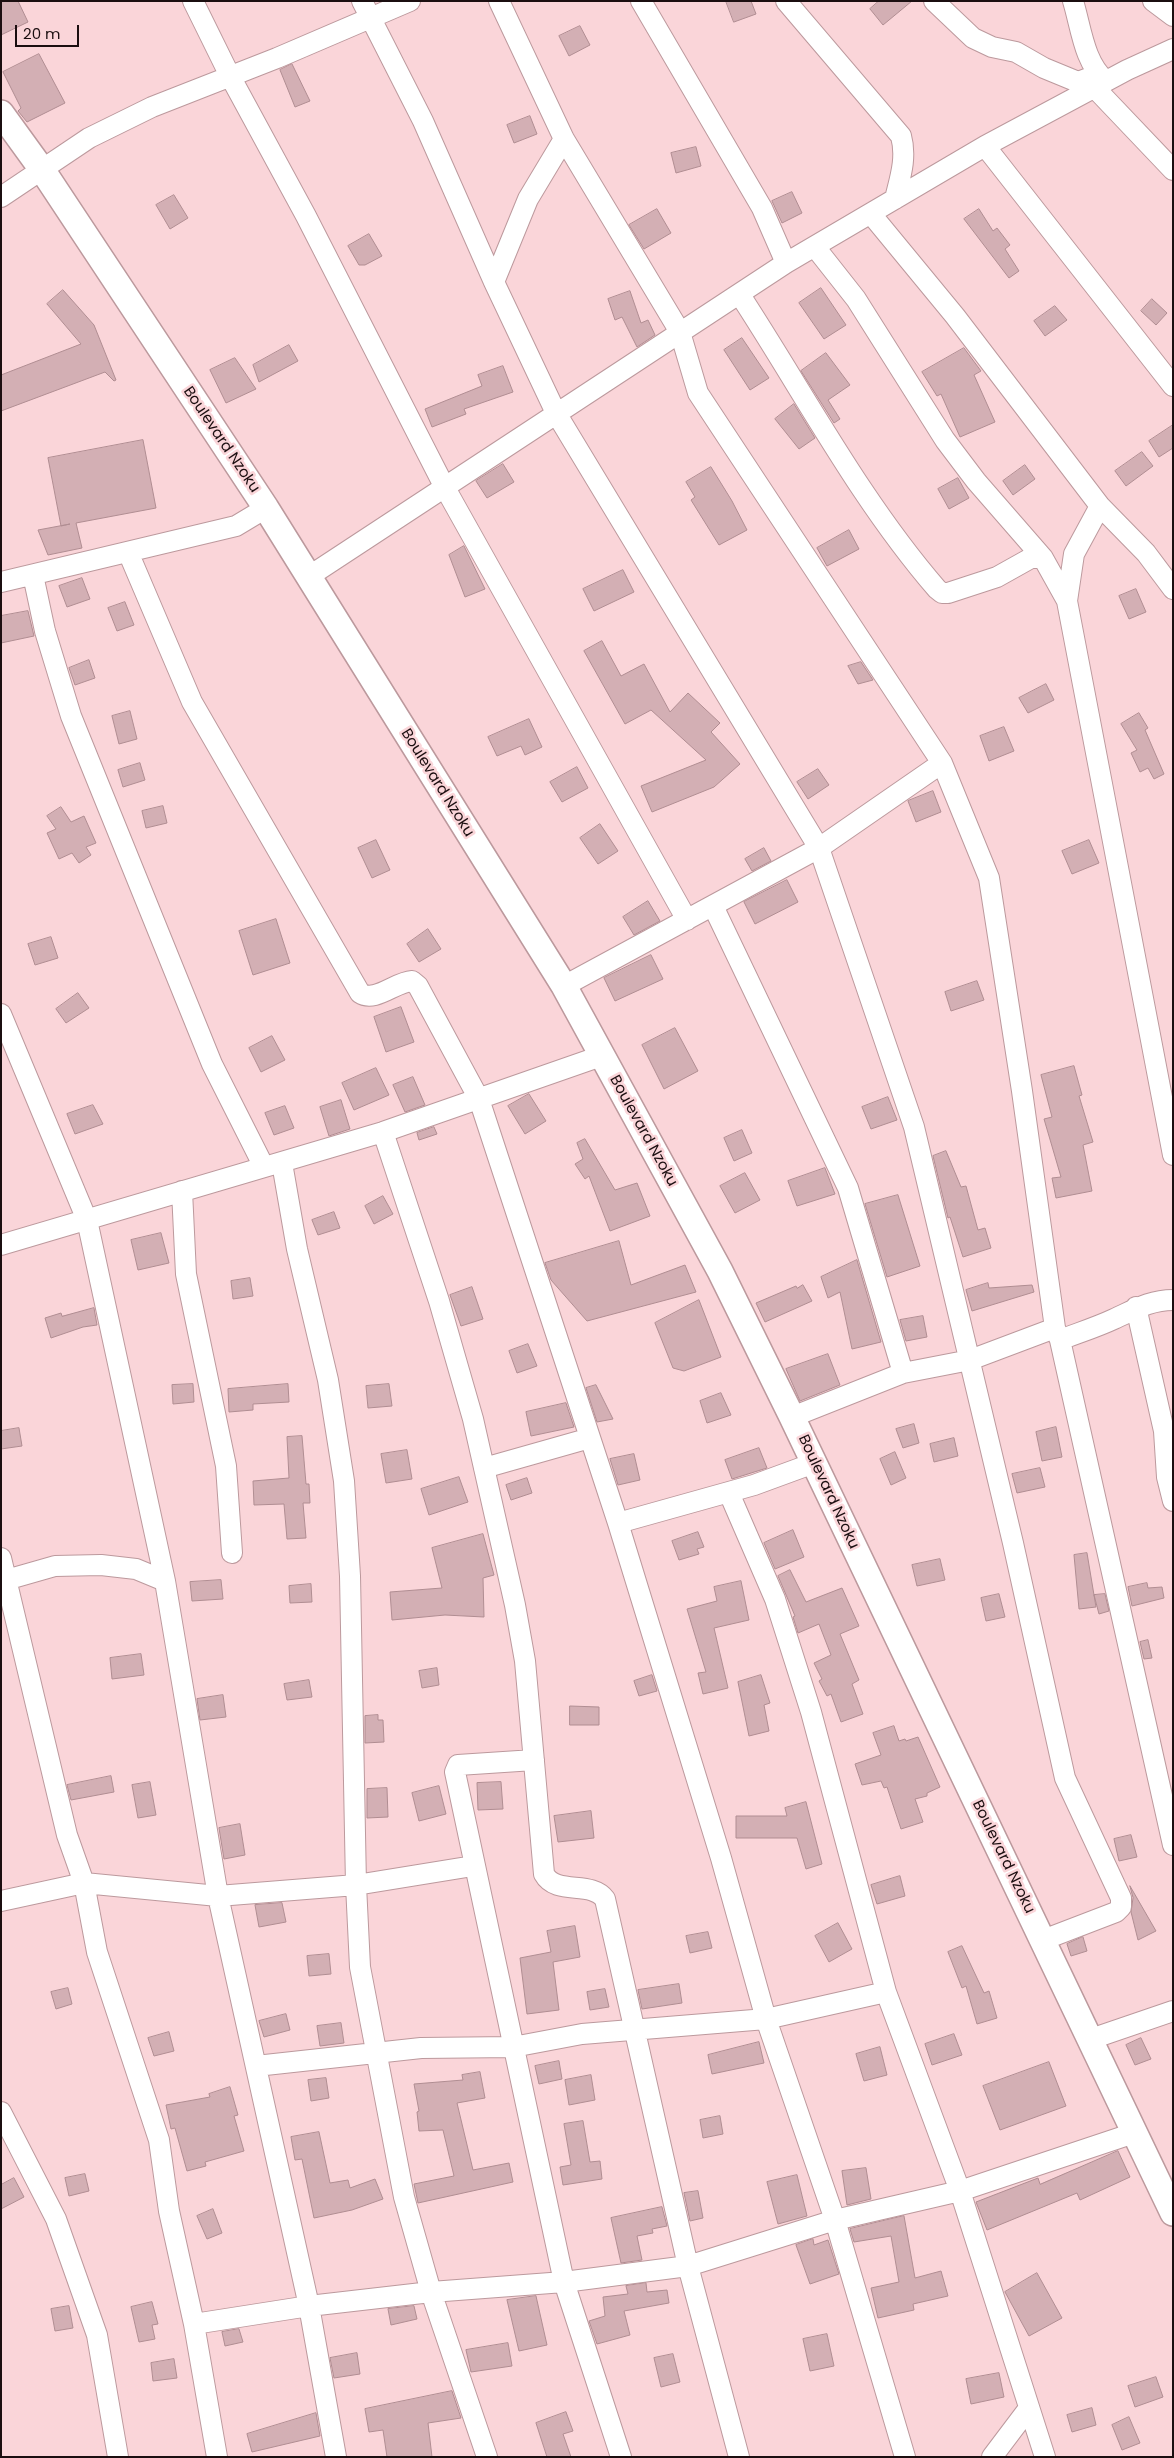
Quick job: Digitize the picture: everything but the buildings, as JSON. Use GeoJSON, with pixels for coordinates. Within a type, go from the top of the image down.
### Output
{"type":"FeatureCollection","features":[{"type":"Feature","properties":{"kind":"street"},"geometry":{"type":"LineString","coordinates":[[194,1],[230,76],[306,216],[444,486],[687,920]]}},
{"type":"Feature","properties":{"kind":"street"},"geometry":{"type":"LineString","coordinates":[[1,197],[89,138],[152,107],[277,58],[367,10],[410,1]]}},
{"type":"Feature","properties":{"kind":"street"},"geometry":{"type":"LineString","coordinates":[[499,1],[564,139],[680,332],[698,393],[942,764],[989,878],[1057,1334],[1173,1845]]}},
{"type":"Feature","properties":{"kind":"street"},"geometry":{"type":"LineString","coordinates":[[641,1],[750,185],[786,263]]}},
{"type":"Feature","properties":{"kind":"street"},"geometry":{"type":"LineString","coordinates":[[786,1],[901,136],[904,148],[904,163],[895,200]]}},
{"type":"Feature","properties":{"kind":"street"},"geometry":{"type":"LineString","coordinates":[[934,1],[952,20],[982,43],[1016,52],[1044,68],[1078,82],[1100,81]]}},
{"type":"Feature","properties":{"kind":"street"},"geometry":{"type":"LineString","coordinates":[[1073,1],[1082,36],[1100,81],[1173,170]]}},
{"type":"Feature","properties":{"kind":"street"},"geometry":{"type":"LineString","coordinates":[[1153,1],[1173,16]]}},
{"type":"Feature","properties":{"kind":"street"},"geometry":{"type":"LineString","coordinates":[[367,10],[423,121],[494,282],[556,413],[819,848],[914,1127],[1014,1543],[1065,1778],[1120,1898],[1120,1907],[1116,1912],[1043,1940]]}},
{"type":"Feature","properties":{"kind":"street"},"geometry":{"type":"LineString","coordinates":[[308,577],[786,263],[815,248],[985,146],[1100,81],[1173,49]]}},
{"type":"Feature","properties":{"kind":"street","name":"Boulevard Nzoku"},"geometry":{"type":"LineString","coordinates":[[1,113],[42,171],[266,508],[564,986],[720,1271],[792,1417],[1173,2213]]}},
{"type":"Feature","properties":{"kind":"street"},"geometry":{"type":"LineString","coordinates":[[494,282],[528,199],[564,139]]}},
{"type":"Feature","properties":{"kind":"street"},"geometry":{"type":"LineString","coordinates":[[985,146],[1173,386]]}},
{"type":"Feature","properties":{"kind":"street"},"geometry":{"type":"LineString","coordinates":[[871,214],[955,316],[1100,506],[1146,553],[1173,589]]}},
{"type":"Feature","properties":{"kind":"street"},"geometry":{"type":"LineString","coordinates":[[815,248],[856,300],[945,440],[976,481],[1043,558],[1067,600],[1171,1133],[1173,1155]]}},
{"type":"Feature","properties":{"kind":"street"},"geometry":{"type":"LineString","coordinates":[[740,295],[846,464],[906,553],[942,593],[948,593],[997,577],[1031,558],[1043,558]]}},
{"type":"Feature","properties":{"kind":"street"},"geometry":{"type":"LineString","coordinates":[[1067,600],[1074,554],[1100,506]]}},
{"type":"Feature","properties":{"kind":"street"},"geometry":{"type":"LineString","coordinates":[[1,582],[236,526],[266,508]]}},
{"type":"Feature","properties":{"kind":"street"},"geometry":{"type":"LineString","coordinates":[[128,552],[192,702],[360,993],[365,997],[371,996],[404,982],[412,981],[418,986],[479,1099],[618,1523],[720,1858],[766,2018],[835,2220],[905,2457]]}},
{"type":"Feature","properties":{"kind":"street"},"geometry":{"type":"LineString","coordinates":[[33,574],[45,631],[71,716],[212,1064],[273,1165],[297,1249],[328,1380],[344,1481],[350,1576],[356,1885],[360,1967],[404,2197],[431,2292],[487,2457]]}},
{"type":"Feature","properties":{"kind":"street"},"geometry":{"type":"LineString","coordinates":[[564,986],[819,848],[942,764]]}},
{"type":"Feature","properties":{"kind":"street"},"geometry":{"type":"LineString","coordinates":[[713,906],[848,1188],[903,1373]]}},
{"type":"Feature","properties":{"kind":"street"},"geometry":{"type":"LineString","coordinates":[[1,1014],[87,1220],[165,1582],[218,1896],[308,2306],[336,2457]]}},
{"type":"Feature","properties":{"kind":"street"},"geometry":{"type":"LineString","coordinates":[[1,1245],[383,1132],[601,1056]]}},
{"type":"Feature","properties":{"kind":"street"},"geometry":{"type":"LineString","coordinates":[[383,1132],[439,1301],[473,1419],[515,1605],[525,1661],[544,1874],[552,1884],[596,1892],[605,1899],[688,2266],[739,2457]]}},
{"type":"Feature","properties":{"kind":"street"},"geometry":{"type":"LineString","coordinates":[[182,1191],[186,1274],[226,1466],[232,1553]]}},
{"type":"Feature","properties":{"kind":"street"},"geometry":{"type":"LineString","coordinates":[[792,1417],[903,1373],[970,1360],[1114,1319],[1136,1307],[1158,1301],[1173,1300]]}},
{"type":"Feature","properties":{"kind":"street"},"geometry":{"type":"LineString","coordinates":[[1136,1307],[1164,1431],[1167,1477],[1173,1501]]}},
{"type":"Feature","properties":{"kind":"street"},"geometry":{"type":"LineString","coordinates":[[484,1468],[590,1438]]}},
{"type":"Feature","properties":{"kind":"street"},"geometry":{"type":"LineString","coordinates":[[618,1523],[729,1492],[814,1463]]}},
{"type":"Feature","properties":{"kind":"street"},"geometry":{"type":"LineString","coordinates":[[729,1492],[766,1575],[797,1668],[886,1992],[960,2191],[1045,2457]]}},
{"type":"Feature","properties":{"kind":"street"},"geometry":{"type":"LineString","coordinates":[[1,1558],[67,1835],[84,1883],[96,1952],[159,2140],[169,2211],[194,2324],[217,2457]]}},
{"type":"Feature","properties":{"kind":"street"},"geometry":{"type":"LineString","coordinates":[[6,1580],[55,1566],[101,1565],[136,1568],[165,1582]]}},
{"type":"Feature","properties":{"kind":"street"},"geometry":{"type":"LineString","coordinates":[[534,1760],[458,1765],[456,1769],[473,1866],[564,2282],[622,2457]]}},
{"type":"Feature","properties":{"kind":"street"},"geometry":{"type":"LineString","coordinates":[[1,1901],[84,1883],[218,1896],[356,1885],[473,1866]]}},
{"type":"Feature","properties":{"kind":"street"},"geometry":{"type":"LineString","coordinates":[[256,2066],[421,2048],[513,2047],[582,2034],[766,2018],[886,1992]]}},
{"type":"Feature","properties":{"kind":"street"},"geometry":{"type":"LineString","coordinates":[[1091,2039],[1173,2011]]}},
{"type":"Feature","properties":{"kind":"street"},"geometry":{"type":"LineString","coordinates":[[1,2112],[56,2219],[97,2335],[118,2457]]}},
{"type":"Feature","properties":{"kind":"street"},"geometry":{"type":"LineString","coordinates":[[194,2324],[308,2306],[431,2292],[564,2282],[688,2266],[835,2220],[960,2191],[1134,2133]]}},
{"type":"Feature","properties":{"kind":"street"},"geometry":{"type":"LineString","coordinates":[[992,2457],[1029,2408]]}}]}
